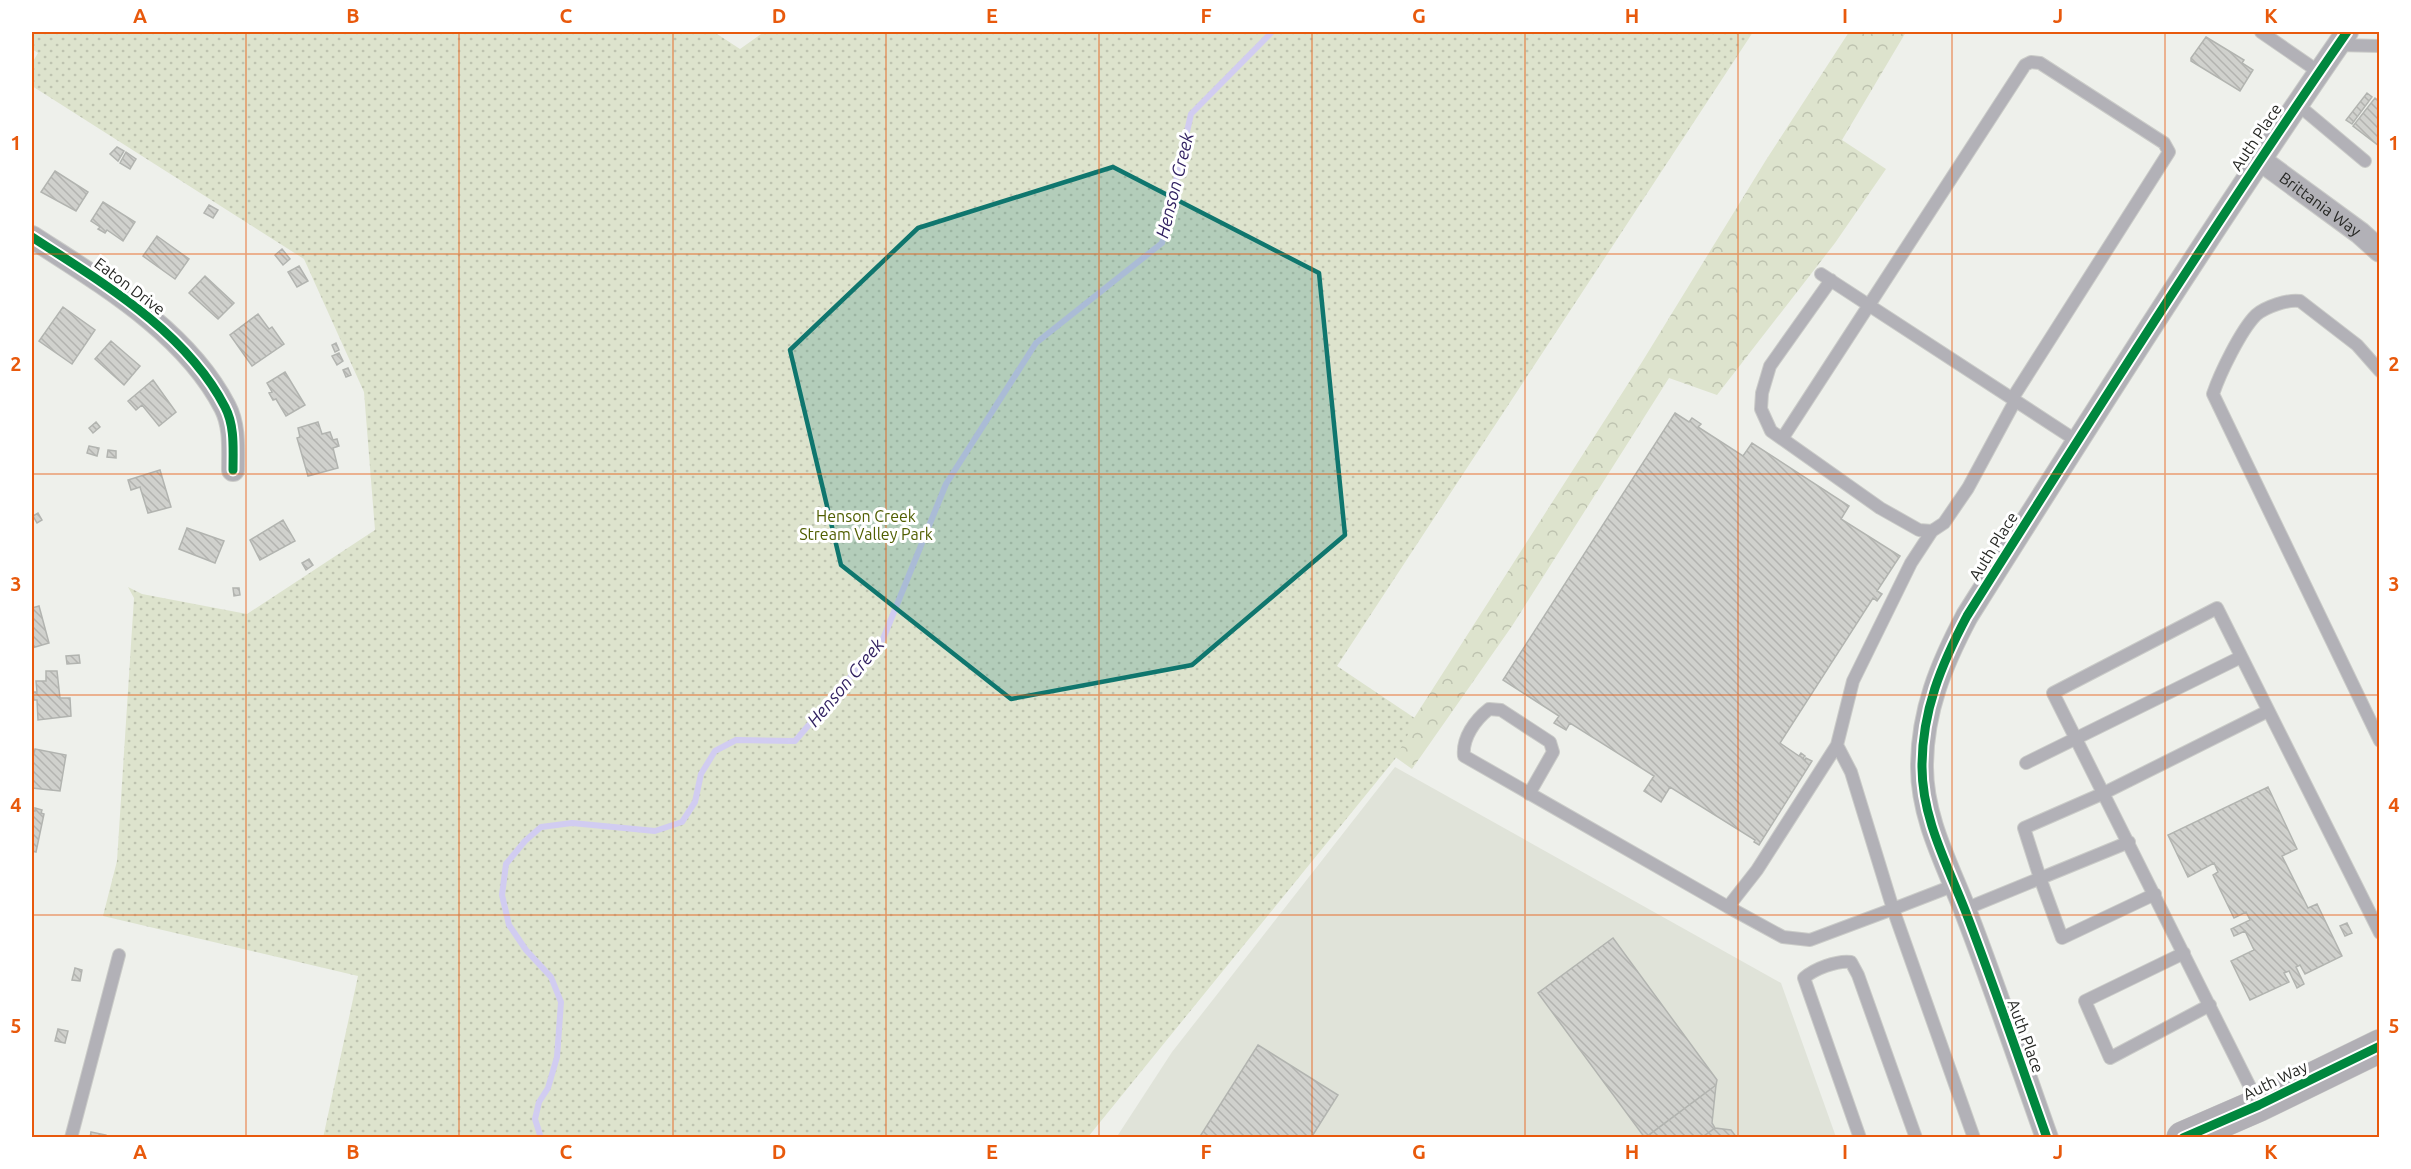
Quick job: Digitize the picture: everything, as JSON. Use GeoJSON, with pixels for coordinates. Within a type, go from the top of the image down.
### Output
{"type":"FeatureCollection","features":[{"type":"Feature","properties":{"kind":"street","name":"Auth Place"},"geometry":{"type":"LineString","coordinates":[[2047,1137],[1965,909],[1935,837],[1926,806],[1922,767],[1931,697],[1943,661],[1967,616],[2143,336],[2259,159],[2342,38]]}},
{"type":"Feature","properties":{"kind":"street","name":"Brittania Way"},"geometry":{"type":"LineString","coordinates":[[2259,159],[2360,233],[2379,251]]}},
{"type":"Feature","properties":{"kind":"street","name":"Eaton Drive"},"geometry":{"type":"LineString","coordinates":[[32,237],[143,311],[181,348],[205,376],[226,408],[234,440],[233,470]]}},
{"type":"Feature","properties":{"kind":"street","name":"Auth Way"},"geometry":{"type":"LineString","coordinates":[[2183,1137],[2259,1105],[2378,1049]]}},
{"type":"Feature","properties":{"kind":"lane"},"geometry":{"type":"LineString","coordinates":[[2261,32],[2319,72]]}},
{"type":"Feature","properties":{"kind":"lane"},"geometry":{"type":"LineString","coordinates":[[2342,38],[2379,46]]}},
{"type":"Feature","properties":{"kind":"lane"},"geometry":{"type":"LineString","coordinates":[[1728,908],[1757,870],[1837,745],[1853,681],[1911,563],[1932,531],[1944,523],[1968,488],[2014,400],[2169,152],[2164,143],[2040,63],[2031,62],[2025,65],[1782,439]]}},
{"type":"Feature","properties":{"kind":"lane"},"geometry":{"type":"LineString","coordinates":[[2297,104],[2366,161]]}},
{"type":"Feature","properties":{"kind":"lane"},"geometry":{"type":"LineString","coordinates":[[1932,531],[1919,530],[1880,508],[1782,439],[1771,431],[1761,409],[1762,393],[1770,366],[1826,277],[2077,441]]}},
{"type":"Feature","properties":{"kind":"lane"},"geometry":{"type":"LineString","coordinates":[[2379,371],[2357,345],[2300,301],[2293,300],[2257,314],[2219,375],[2213,394],[2379,741]]}},
{"type":"Feature","properties":{"kind":"lane"},"geometry":{"type":"LineString","coordinates":[[2259,1105],[2053,693],[2217,608],[2379,933]]}},
{"type":"Feature","properties":{"kind":"lane"},"geometry":{"type":"LineString","coordinates":[[2026,763],[2241,657]]}},
{"type":"Feature","properties":{"kind":"lane"},"geometry":{"type":"LineString","coordinates":[[1529,794],[1553,752],[1550,742],[1501,710],[1489,709],[1479,717],[1463,744],[1464,756],[1529,794],[1728,908],[1783,938],[1810,940],[1955,885]]}},
{"type":"Feature","properties":{"kind":"lane"},"geometry":{"type":"LineString","coordinates":[[2155,894],[2062,938],[2024,828],[2104,793],[2268,711]]}},
{"type":"Feature","properties":{"kind":"lane"},"geometry":{"type":"LineString","coordinates":[[1837,745],[1851,772],[1893,909],[1974,1137]]}},
{"type":"Feature","properties":{"kind":"lane"},"geometry":{"type":"LineString","coordinates":[[1965,909],[2129,842]]}},
{"type":"Feature","properties":{"kind":"lane"},"geometry":{"type":"LineString","coordinates":[[2184,953],[2085,1001],[2109,1058],[2210,1005]]}},
{"type":"Feature","properties":{"kind":"lane"},"geometry":{"type":"LineString","coordinates":[[71,1137],[119,955]]}},
{"type":"Feature","properties":{"kind":"lane"},"geometry":{"type":"LineString","coordinates":[[1860,1137],[1804,978],[1809,973],[1843,961],[1851,962],[1858,975],[1916,1137]]}},
{"type":"Feature","properties":{"kind":"highlighted area"},"geometry":{"type":"Polygon","coordinates":[[[1113,167],[1319,273],[1345,535],[1192,665],[1011,699],[841,565],[790,350],[918,228],[1113,167]]]}},
{"type":"Feature","properties":{"kind":"shaded area"},"geometry":{"type":"Polygon","coordinates":[[[1395,767],[1781,983],[1836,1137],[1116,1138],[1172,1052],[1395,767]]]}},
{"type":"Feature","properties":{"kind":"green space","name":"Henson Creek Stream Valley Park"},"geometry":{"type":"Polygon","coordinates":[[[32,32],[714,32],[740,49],[764,32],[1753,32],[1337,666],[1416,719],[1395,759],[1088,1137],[323,1138],[358,976],[103,916],[117,861],[134,598],[128,587],[142,594],[247,614],[375,530],[364,392],[304,259],[32,86],[32,63],[38,53],[32,49],[32,32]]]}},
{"type":"Feature","properties":{"kind":"green space"},"geometry":{"type":"Polygon","coordinates":[[[1849,32],[1906,32],[1842,140],[1886,169],[1835,243],[1717,395],[1669,378],[1512,626],[1412,769],[1391,754],[1642,362],[1766,160],[1849,32]]]}},
{"type":"Feature","properties":{"kind":"building"},"geometry":{"type":"Polygon","coordinates":[[[2206,37],[2244,60],[2242,63],[2253,70],[2240,91],[2191,61],[2206,37]]]}},
{"type":"Feature","properties":{"kind":"building"},"geometry":{"type":"Polygon","coordinates":[[[2367,93],[2372,97],[2352,124],[2346,120],[2367,93]]]}},
{"type":"Feature","properties":{"kind":"building"},"geometry":{"type":"Polygon","coordinates":[[[2375,98],[2380,102],[2379,146],[2353,126],[2375,98]]]}},
{"type":"Feature","properties":{"kind":"building"},"geometry":{"type":"Polygon","coordinates":[[[117,147],[124,151],[118,161],[110,154],[117,147]]]}},
{"type":"Feature","properties":{"kind":"building"},"geometry":{"type":"Polygon","coordinates":[[[126,152],[136,159],[130,169],[120,163],[126,152]]]}},
{"type":"Feature","properties":{"kind":"building"},"geometry":{"type":"Polygon","coordinates":[[[55,171],[88,192],[76,211],[41,192],[55,171]]]}},
{"type":"Feature","properties":{"kind":"building"},"geometry":{"type":"Polygon","coordinates":[[[103,202],[135,222],[123,241],[107,230],[105,233],[98,229],[100,227],[91,221],[103,202]]]}},
{"type":"Feature","properties":{"kind":"building"},"geometry":{"type":"Polygon","coordinates":[[[209,205],[218,210],[213,218],[204,213],[209,205]]]}},
{"type":"Feature","properties":{"kind":"building"},"geometry":{"type":"Polygon","coordinates":[[[157,236],[189,259],[175,279],[143,256],[157,236]]]}},
{"type":"Feature","properties":{"kind":"building"},"geometry":{"type":"Polygon","coordinates":[[[282,249],[290,259],[283,265],[275,255],[282,249]]]}},
{"type":"Feature","properties":{"kind":"building"},"geometry":{"type":"Polygon","coordinates":[[[299,266],[308,281],[297,287],[288,272],[299,266]]]}},
{"type":"Feature","properties":{"kind":"building"},"geometry":{"type":"Polygon","coordinates":[[[205,276],[234,303],[218,319],[189,293],[205,276]]]}},
{"type":"Feature","properties":{"kind":"building"},"geometry":{"type":"Polygon","coordinates":[[[63,307],[95,330],[72,364],[39,341],[63,307]]]}},
{"type":"Feature","properties":{"kind":"building"},"geometry":{"type":"Polygon","coordinates":[[[258,314],[269,329],[272,327],[284,344],[252,366],[230,335],[258,314]]]}},
{"type":"Feature","properties":{"kind":"building"},"geometry":{"type":"Polygon","coordinates":[[[111,341],[140,366],[124,385],[95,359],[111,341]]]}},
{"type":"Feature","properties":{"kind":"building"},"geometry":{"type":"Polygon","coordinates":[[[336,343],[339,350],[335,352],[332,345],[336,343]]]}},
{"type":"Feature","properties":{"kind":"building"},"geometry":{"type":"Polygon","coordinates":[[[339,353],[343,361],[337,365],[332,356],[339,353]]]}},
{"type":"Feature","properties":{"kind":"building"},"geometry":{"type":"Polygon","coordinates":[[[348,368],[351,375],[346,377],[343,370],[348,368]]]}},
{"type":"Feature","properties":{"kind":"building"},"geometry":{"type":"Polygon","coordinates":[[[285,372],[305,405],[286,416],[276,399],[273,400],[267,383],[285,372]]]}},
{"type":"Feature","properties":{"kind":"building"},"geometry":{"type":"Polygon","coordinates":[[[153,380],[176,412],[159,426],[142,405],[136,410],[128,401],[153,380]]]}},
{"type":"Feature","properties":{"kind":"building"},"geometry":{"type":"Polygon","coordinates":[[[1675,413],[1689,422],[1692,418],[1701,424],[1698,427],[1743,456],[1752,443],[1849,506],[1841,519],[1900,556],[1877,591],[1882,594],[1877,601],[1873,598],[1780,743],[1799,756],[1801,753],[1805,756],[1803,758],[1805,760],[1806,758],[1812,761],[1759,845],[1754,842],[1755,840],[1670,787],[1661,802],[1644,791],[1654,776],[1570,723],[1566,730],[1554,723],[1559,716],[1503,680],[1675,413]]]}},
{"type":"Feature","properties":{"kind":"building"},"geometry":{"type":"Polygon","coordinates":[[[96,422],[100,427],[93,433],[89,428],[96,422]]]}},
{"type":"Feature","properties":{"kind":"building"},"geometry":{"type":"Polygon","coordinates":[[[318,422],[322,434],[330,432],[333,440],[337,439],[339,446],[333,448],[338,468],[308,476],[297,438],[300,437],[298,428],[318,422]]]}},
{"type":"Feature","properties":{"kind":"building"},"geometry":{"type":"Polygon","coordinates":[[[89,446],[99,448],[97,456],[87,453],[89,446]]]}},
{"type":"Feature","properties":{"kind":"building"},"geometry":{"type":"Polygon","coordinates":[[[108,450],[116,451],[116,458],[107,457],[108,450]]]}},
{"type":"Feature","properties":{"kind":"building"},"geometry":{"type":"Polygon","coordinates":[[[160,470],[171,507],[148,513],[140,487],[131,490],[128,480],[160,470]]]}},
{"type":"Feature","properties":{"kind":"building"},"geometry":{"type":"Polygon","coordinates":[[[38,513],[42,520],[37,523],[33,516],[38,513]]]}},
{"type":"Feature","properties":{"kind":"building"},"geometry":{"type":"Polygon","coordinates":[[[283,520],[295,541],[260,560],[250,540],[283,520]]]}},
{"type":"Feature","properties":{"kind":"building"},"geometry":{"type":"Polygon","coordinates":[[[187,528],[224,541],[215,563],[179,549],[187,528]]]}},
{"type":"Feature","properties":{"kind":"building"},"geometry":{"type":"Polygon","coordinates":[[[309,559],[313,565],[306,570],[302,563],[309,559]]]}},
{"type":"Feature","properties":{"kind":"building"},"geometry":{"type":"Polygon","coordinates":[[[233,588],[239,588],[240,595],[234,596],[233,588]]]}},
{"type":"Feature","properties":{"kind":"building"},"geometry":{"type":"Polygon","coordinates":[[[39,606],[49,643],[32,648],[32,608],[39,606]]]}},
{"type":"Feature","properties":{"kind":"building"},"geometry":{"type":"Polygon","coordinates":[[[79,655],[80,663],[67,664],[66,656],[79,655]]]}},
{"type":"Feature","properties":{"kind":"building"},"geometry":{"type":"Polygon","coordinates":[[[46,671],[57,671],[60,698],[70,698],[71,716],[38,720],[37,700],[34,700],[33,692],[37,692],[36,681],[46,681],[46,671]]]}},
{"type":"Feature","properties":{"kind":"building"},"geometry":{"type":"Polygon","coordinates":[[[35,749],[66,755],[60,791],[32,788],[32,761],[35,749]]]}},
{"type":"Feature","properties":{"kind":"building"},"geometry":{"type":"Polygon","coordinates":[[[2268,787],[2297,849],[2282,856],[2308,908],[2317,904],[2342,956],[2305,974],[2300,965],[2296,967],[2304,984],[2297,988],[2289,971],[2284,973],[2289,982],[2250,1000],[2231,961],[2254,950],[2245,931],[2234,936],[2231,929],[2250,920],[2246,912],[2234,918],[2213,875],[2218,872],[2214,863],[2188,877],[2168,835],[2268,787]]]}},
{"type":"Feature","properties":{"kind":"building"},"geometry":{"type":"Polygon","coordinates":[[[35,808],[42,810],[41,813],[44,814],[36,852],[32,851],[32,811],[35,811],[35,808]]]}},
{"type":"Feature","properties":{"kind":"building"},"geometry":{"type":"Polygon","coordinates":[[[2347,923],[2352,933],[2345,936],[2340,926],[2347,923]]]}},
{"type":"Feature","properties":{"kind":"building"},"geometry":{"type":"Polygon","coordinates":[[[1613,938],[1717,1080],[1716,1085],[1645,1138],[1538,993],[1613,938]]]}},
{"type":"Feature","properties":{"kind":"building"},"geometry":{"type":"Polygon","coordinates":[[[75,968],[82,970],[80,981],[72,980],[75,968]]]}},
{"type":"Feature","properties":{"kind":"building"},"geometry":{"type":"Polygon","coordinates":[[[58,1029],[68,1031],[65,1043],[55,1041],[58,1029]]]}},
{"type":"Feature","properties":{"kind":"building"},"geometry":{"type":"Polygon","coordinates":[[[1258,1045],[1338,1095],[1311,1138],[1199,1138],[1258,1045]]]}},
{"type":"Feature","properties":{"kind":"building"},"geometry":{"type":"Polygon","coordinates":[[[1716,1085],[1712,1123],[1715,1128],[1701,1138],[1652,1138],[1650,1134],[1716,1085]]]}},
{"type":"Feature","properties":{"kind":"building"},"geometry":{"type":"Polygon","coordinates":[[[1715,1128],[1731,1130],[1737,1138],[1701,1138],[1715,1128]]]}},
{"type":"Feature","properties":{"kind":"building"},"geometry":{"type":"Polygon","coordinates":[[[91,1132],[106,1135],[106,1138],[90,1138],[91,1132]]]}},
{"type":"Feature","properties":{"kind":"waterway","name":"Henson Creek"},"geometry":{"type":"LineString","coordinates":[[541,1138],[535,1119],[539,1102],[548,1088],[557,1057],[561,1002],[551,977],[526,950],[509,925],[502,895],[506,864],[525,841],[541,827],[572,823],[655,831],[682,822],[695,802],[701,774],[715,751],[736,740],[795,741],[883,639],[946,484],[1036,343],[1162,243],[1191,114],[1272,32]]}},
{"type":"Feature","properties":{"kind":"cycle path"},"geometry":{"type":"LineString","coordinates":[[2047,1138],[1986,967],[1931,823],[1923,786],[1922,767],[1929,708],[1941,671],[1967,616],[2201,249],[2347,32]]}},
{"type":"Feature","properties":{"kind":"cycle path"},"geometry":{"type":"LineString","coordinates":[[32,237],[140,310],[188,355],[208,380],[228,414],[233,438],[233,470]]}},
{"type":"Feature","properties":{"kind":"cycle path"},"geometry":{"type":"LineString","coordinates":[[2183,1138],[2259,1105],[2380,1046]]}}]}
